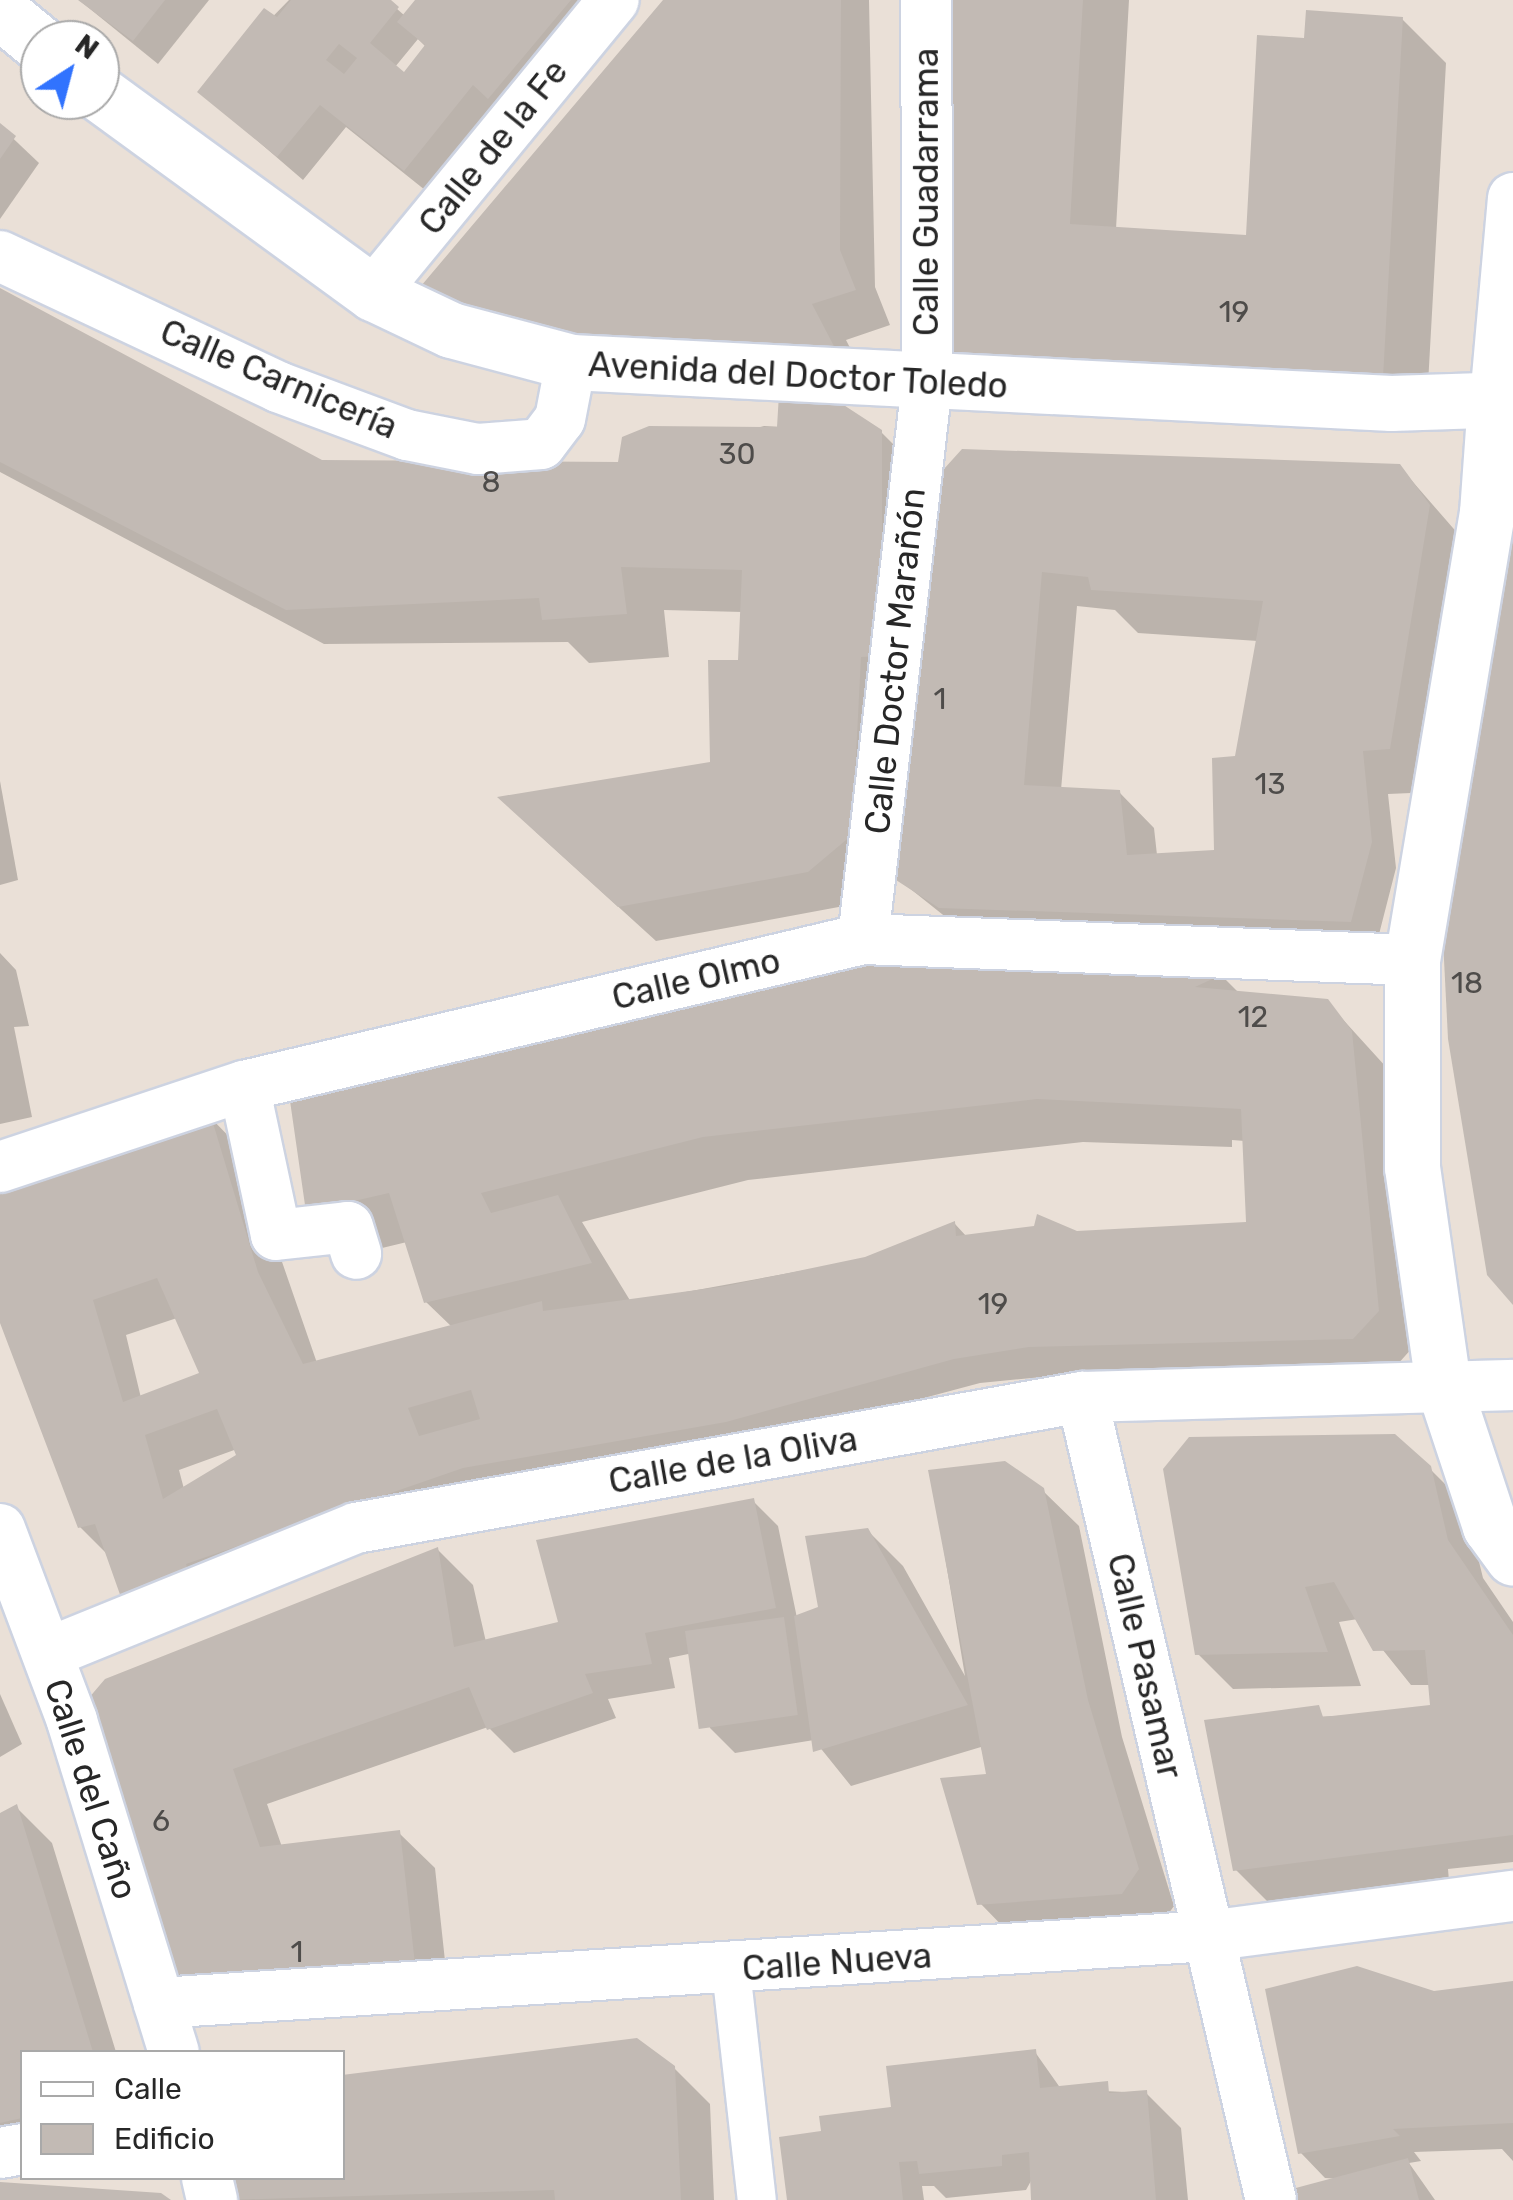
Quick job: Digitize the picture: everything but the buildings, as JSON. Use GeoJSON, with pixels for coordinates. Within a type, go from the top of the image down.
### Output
{"type":"FeatureCollection","features":[{"type":"Feature","properties":{"kind":"street","name":"Calle de la Fe"},"geometry":{"type":"LineString","coordinates":[[373,294],[614,0]]}},
{"type":"Feature","properties":{"kind":"street","name":"Calle Guadarrama"},"geometry":{"type":"LineString","coordinates":[[926,0],[926,383]]}},
{"type":"Feature","properties":{"kind":"street"},"geometry":{"type":"LineString","coordinates":[[0,11],[20,28]]}},
{"type":"Feature","properties":{"kind":"street","name":"Avenida del Doctor Toledo"},"geometry":{"type":"LineString","coordinates":[[120,109],[373,294],[451,330],[571,362],[926,383],[1507,402]]}},
{"type":"Feature","properties":{"kind":"street"},"geometry":{"type":"LineString","coordinates":[[1513,198],[1507,402],[1412,960],[1412,1167],[1444,1384],[1490,1526],[1513,1558]]}},
{"type":"Feature","properties":{"kind":"street","name":"Calle Carnicería"},"geometry":{"type":"LineString","coordinates":[[0,256],[278,387],[406,435],[478,449],[542,444],[560,420],[571,362]]}},
{"type":"Feature","properties":{"kind":"street","name":"Calle Doctor Marañón"},"geometry":{"type":"LineString","coordinates":[[864,939],[926,383]]}},
{"type":"Feature","properties":{"kind":"street","name":"Calle Olmo"},"geometry":{"type":"LineString","coordinates":[[0,1167],[244,1086],[864,939],[1412,960]]}},
{"type":"Feature","properties":{"kind":"street"},"geometry":{"type":"LineString","coordinates":[[244,1086],[276,1236],[348,1227],[356,1254]]}},
{"type":"Feature","properties":{"kind":"street","name":"Calle de la Oliva"},"geometry":{"type":"LineString","coordinates":[[48,1653],[356,1528],[1082,1396],[1513,1384]]}},
{"type":"Feature","properties":{"kind":"street","name":"Calle Pasamar"},"geometry":{"type":"LineString","coordinates":[[1082,1396],[1271,2200]]}},
{"type":"Feature","properties":{"kind":"street","name":"Calle del Caño"},"geometry":{"type":"LineString","coordinates":[[0,1529],[48,1653],[173,2050]]}},
{"type":"Feature","properties":{"kind":"street","name":"Calle Nueva"},"geometry":{"type":"LineString","coordinates":[[159,2003],[731,1970],[1208,1936],[1513,1896]]}},
{"type":"Feature","properties":{"kind":"street"},"geometry":{"type":"LineString","coordinates":[[731,1970],[757,2200]]}}]}
